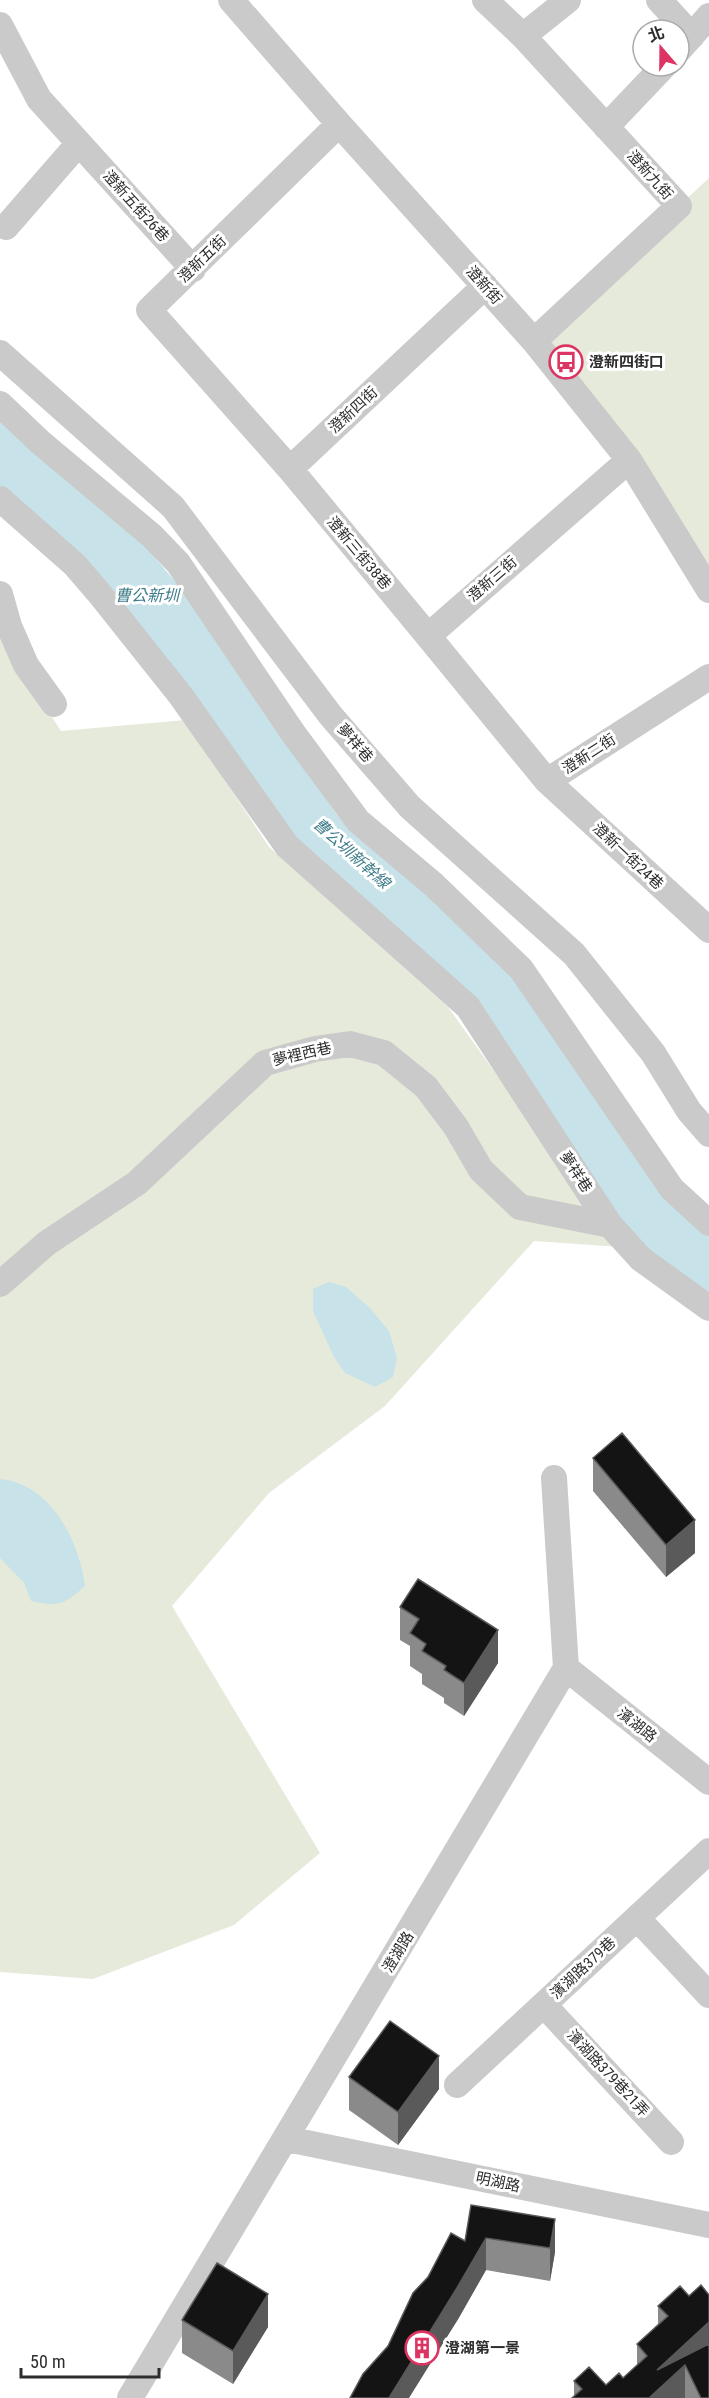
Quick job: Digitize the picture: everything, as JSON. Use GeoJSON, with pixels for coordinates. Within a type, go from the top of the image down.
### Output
{"type":"FeatureCollection","features":[{"type":"Feature","properties":{"kind":"street","name":"澄新街"},"geometry":{"type":"LineString","coordinates":[[231,0],[534,341],[629,460],[709,590]]}},
{"type":"Feature","properties":{"kind":"street","name":"澄新九街"},"geometry":{"type":"LineString","coordinates":[[485,0],[523,36],[679,206],[534,341]]}},
{"type":"Feature","properties":{"kind":"street"},"geometry":{"type":"LineString","coordinates":[[523,36],[568,0]]}},
{"type":"Feature","properties":{"kind":"street"},"geometry":{"type":"LineString","coordinates":[[659,0],[670,18]]}},
{"type":"Feature","properties":{"kind":"street"},"geometry":{"type":"LineString","coordinates":[[691,37],[709,16]]}},
{"type":"Feature","properties":{"kind":"street","name":"澄新五街26巷"},"geometry":{"type":"LineString","coordinates":[[0,25],[39,99],[193,269]]}},
{"type":"Feature","properties":{"kind":"street"},"geometry":{"type":"LineString","coordinates":[[606,127],[653,78]]}},
{"type":"Feature","properties":{"kind":"street","name":"澄新五街"},"geometry":{"type":"LineString","coordinates":[[290,469],[149,310],[339,124]]}},
{"type":"Feature","properties":{"kind":"street"},"geometry":{"type":"LineString","coordinates":[[6,227],[79,143]]}},
{"type":"Feature","properties":{"kind":"street","name":"澄新四街"},"geometry":{"type":"LineString","coordinates":[[290,469],[485,286]]}},
{"type":"Feature","properties":{"kind":"street","name":"夢祥巷"},"geometry":{"type":"LineString","coordinates":[[0,353],[174,507],[331,716],[410,807],[574,954],[652,1053],[689,1110],[709,1134]]}},
{"type":"Feature","properties":{"kind":"street"},"geometry":{"type":"LineString","coordinates":[[0,404],[40,442],[152,536],[178,563],[293,734],[358,821],[434,885],[520,969],[672,1189],[709,1223]]}},
{"type":"Feature","properties":{"kind":"street","name":"澄新三街"},"geometry":{"type":"LineString","coordinates":[[428,636],[629,460]]}},
{"type":"Feature","properties":{"kind":"street","name":"澄新三街38巷"},"geometry":{"type":"LineString","coordinates":[[290,469],[428,636]]}},
{"type":"Feature","properties":{"kind":"street","name":"夢祥巷"},"geometry":{"type":"LineString","coordinates":[[2,507],[75,565],[99,593],[181,696],[287,846],[468,1007],[610,1225],[641,1259],[709,1308]]}},
{"type":"Feature","properties":{"kind":"street"},"geometry":{"type":"LineString","coordinates":[[0,594],[9,626],[26,665],[54,704]]}},
{"type":"Feature","properties":{"kind":"street","name":"澄新二街"},"geometry":{"type":"LineString","coordinates":[[428,636],[547,782],[709,677]]}},
{"type":"Feature","properties":{"kind":"street","name":"澄新一街24巷"},"geometry":{"type":"LineString","coordinates":[[547,782],[709,930]]}},
{"type":"Feature","properties":{"kind":"street","name":"夢裡西巷"},"geometry":{"type":"LineString","coordinates":[[0,1284],[47,1243],[137,1183],[265,1063],[315,1049],[350,1044],[384,1053],[426,1087],[456,1127],[481,1170],[520,1208],[610,1225]]}},
{"type":"Feature","properties":{"kind":"street"},"geometry":{"type":"LineString","coordinates":[[554,1478],[566,1668]]}},
{"type":"Feature","properties":{"kind":"street","name":"濱湖路"},"geometry":{"type":"LineString","coordinates":[[566,1668],[709,1782]]}},
{"type":"Feature","properties":{"kind":"street","name":"澄湖路"},"geometry":{"type":"LineString","coordinates":[[130,2398],[287,2139],[566,1668]]}},
{"type":"Feature","properties":{"kind":"street","name":"濱湖路379巷"},"geometry":{"type":"LineString","coordinates":[[457,2085],[709,1851]]}},
{"type":"Feature","properties":{"kind":"street"},"geometry":{"type":"LineString","coordinates":[[638,1918],[709,1995]]}},
{"type":"Feature","properties":{"kind":"street","name":"濱湖路379巷21弄"},"geometry":{"type":"LineString","coordinates":[[544,2005],[671,2142]]}},
{"type":"Feature","properties":{"kind":"street","name":"明湖路"},"geometry":{"type":"LineString","coordinates":[[287,2139],[709,2225]]}},
{"type":"Feature","properties":{"kind":"shaded area"},"geometry":{"type":"Polygon","coordinates":[[[709,178],[709,593],[534,341],[709,178]]]}},
{"type":"Feature","properties":{"kind":"shaded area"},"geometry":{"type":"Polygon","coordinates":[[[0,626],[8,650],[61,731],[185,720],[269,847],[448,1007],[620,1247],[534,1241],[385,1406],[269,1493],[172,1606],[320,1853],[234,1925],[93,1979],[0,1972],[0,626]]]}},
{"type":"Feature","properties":{"kind":"water","name":"曹公新圳"},"geometry":{"type":"Polygon","coordinates":[[[0,413],[143,543],[177,584],[337,815],[505,963],[692,1223],[709,1236],[709,1303],[648,1259],[482,1016],[290,845],[0,491],[0,413]]]}},
{"type":"Feature","properties":{"kind":"water"},"geometry":{"type":"Polygon","coordinates":[[[329,1282],[346,1287],[370,1308],[389,1331],[397,1358],[393,1377],[375,1387],[345,1373],[334,1357],[313,1311],[313,1289],[329,1282]]]}},
{"type":"Feature","properties":{"kind":"water"},"geometry":{"type":"Polygon","coordinates":[[[0,1479],[18,1483],[34,1491],[48,1503],[69,1533],[82,1568],[85,1586],[66,1601],[48,1604],[31,1601],[24,1583],[0,1558],[0,1479]]]}},
{"type":"Feature","properties":{"kind":"building"},"geometry":{"type":"Polygon","coordinates":[[[622,1433],[695,1520],[666,1545],[593,1458],[622,1433]]]}},
{"type":"Feature","properties":{"kind":"building"},"geometry":{"type":"Polygon","coordinates":[[[418,1579],[498,1630],[464,1683],[444,1670],[446,1666],[422,1651],[426,1644],[410,1633],[419,1619],[400,1607],[418,1579]]]}},
{"type":"Feature","properties":{"kind":"building"},"geometry":{"type":"Polygon","coordinates":[[[390,2021],[439,2056],[398,2112],[349,2077],[390,2021]]]}},
{"type":"Feature","properties":{"kind":"building"},"geometry":{"type":"Polygon","coordinates":[[[471,2205],[555,2219],[550,2248],[486,2238],[389,2398],[350,2398],[363,2374],[388,2346],[413,2293],[428,2277],[451,2233],[465,2241],[471,2205]]]}},
{"type":"Feature","properties":{"kind":"building"},"geometry":{"type":"Polygon","coordinates":[[[217,2263],[268,2294],[233,2351],[182,2320],[217,2263]]]}},
{"type":"Feature","properties":{"kind":"building"},"geometry":{"type":"Polygon","coordinates":[[[701,2285],[709,2295],[709,2322],[657,2370],[709,2344],[709,2398],[701,2398],[685,2365],[649,2398],[572,2398],[582,2389],[574,2381],[589,2367],[606,2385],[619,2373],[623,2378],[647,2356],[637,2344],[668,2316],[658,2306],[680,2286],[689,2296],[701,2285]]]}},
{"type":"Feature","properties":{"kind":"place","name":"澄新四街口"},"geometry":{"type":"Point","coordinates":[566,362]}},
{"type":"Feature","properties":{"kind":"place","name":"澄湖第一景"},"geometry":{"type":"Point","coordinates":[422,2348]}},
{"type":"Feature","properties":{"kind":"water label","name":"曹公圳新幹線"},"geometry":{"type":"Point","coordinates":[352,853]}}]}
